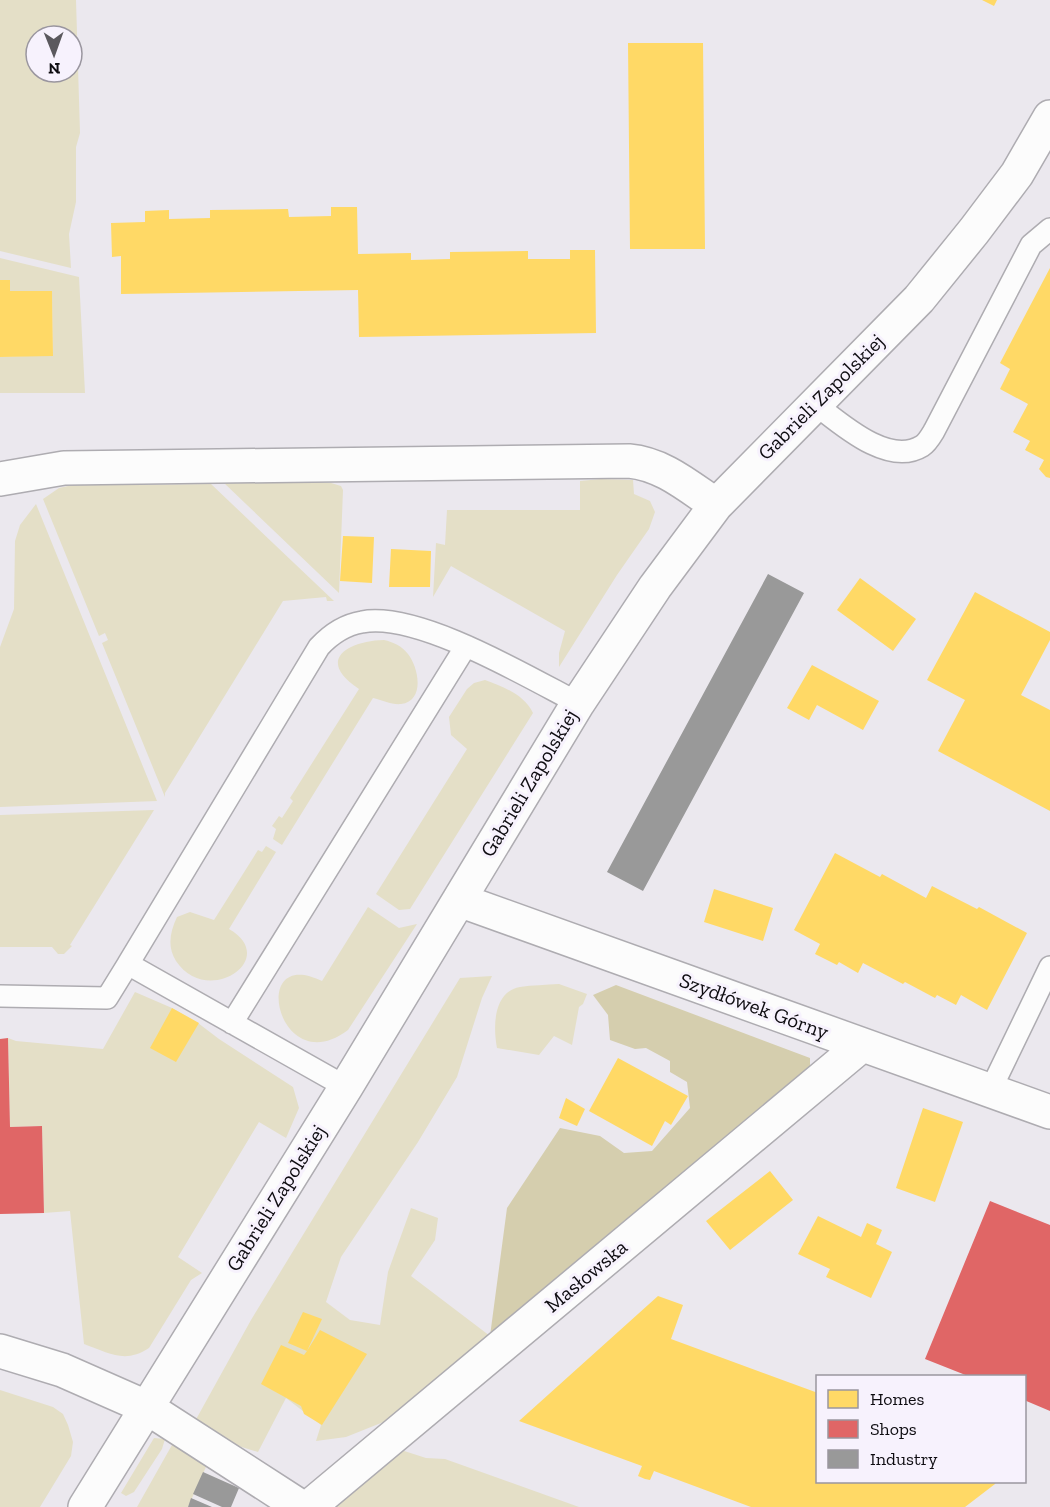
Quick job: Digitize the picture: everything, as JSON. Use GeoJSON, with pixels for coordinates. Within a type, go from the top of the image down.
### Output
{"type":"FeatureCollection","features":[{"type":"Feature","properties":{"kind":"street","name":"Gabrieli Zapolskiej"},"geometry":{"type":"LineString","coordinates":[[85,1507],[346,1087],[578,703],[656,587],[717,505],[919,299],[975,231],[1017,174],[1050,117]]}},
{"type":"Feature","properties":{"kind":"street"},"geometry":{"type":"LineString","coordinates":[[0,479],[64,468],[629,461],[642,462],[660,468],[717,505]]}},
{"type":"Feature","properties":{"kind":"street","name":"Szydłówek Górny"},"geometry":{"type":"LineString","coordinates":[[459,900],[1050,1112]]}},
{"type":"Feature","properties":{"kind":"street","name":"Masłowska"},"geometry":{"type":"LineString","coordinates":[[309,1507],[862,1045]]}},
{"type":"Feature","properties":{"kind":"street"},"geometry":{"type":"LineString","coordinates":[[0,1351],[62,1370],[146,1407],[301,1507]]}},
{"type":"Feature","properties":{"kind":"lane"},"geometry":{"type":"LineString","coordinates":[[815,404],[848,430],[880,448],[911,450],[924,445],[934,431],[1031,245],[1050,229]]}},
{"type":"Feature","properties":{"kind":"lane"},"geometry":{"type":"LineString","coordinates":[[0,996],[107,998],[319,647],[329,636],[340,629],[362,622],[378,621],[399,623],[421,629],[466,646],[578,703]]}},
{"type":"Feature","properties":{"kind":"lane"},"geometry":{"type":"LineString","coordinates":[[232,1023],[466,646]]}},
{"type":"Feature","properties":{"kind":"lane"},"geometry":{"type":"LineString","coordinates":[[128,964],[346,1087]]}},
{"type":"Feature","properties":{"kind":"lane"},"geometry":{"type":"LineString","coordinates":[[990,1091],[1050,967]]}},
{"type":"Feature","properties":{"kind":"shaded area"},"geometry":{"type":"Polygon","coordinates":[[[0,0],[76,0],[77,24],[24,24],[24,84],[79,84],[80,133],[76,147],[76,202],[69,234],[71,268],[0,251],[0,0]]]}},
{"type":"Feature","properties":{"kind":"shaded area"},"geometry":{"type":"Polygon","coordinates":[[[0,258],[79,277],[85,393],[0,393],[0,357],[53,355],[52,292],[10,291],[9,280],[0,280],[0,258]]]}},
{"type":"Feature","properties":{"kind":"shaded area"},"geometry":{"type":"Polygon","coordinates":[[[633,480],[634,494],[650,501],[655,512],[649,529],[559,667],[559,653],[565,631],[451,566],[433,597],[436,543],[445,545],[447,510],[580,510],[580,481],[633,480]]]}},
{"type":"Feature","properties":{"kind":"shaded area"},"geometry":{"type":"Polygon","coordinates":[[[223,482],[331,483],[341,486],[343,490],[339,593],[223,482]]]}},
{"type":"Feature","properties":{"kind":"shaded area"},"geometry":{"type":"Polygon","coordinates":[[[77,484],[211,484],[334,601],[327,601],[326,597],[283,601],[165,793],[165,797],[102,643],[108,640],[105,633],[99,636],[43,499],[59,488],[77,484]]]}},
{"type":"Feature","properties":{"kind":"shaded area"},"geometry":{"type":"Polygon","coordinates":[[[36,504],[157,801],[0,807],[0,647],[14,609],[15,541],[20,525],[36,504]]]}},
{"type":"Feature","properties":{"kind":"shaded area"},"geometry":{"type":"Polygon","coordinates":[[[384,640],[406,651],[412,660],[417,675],[417,691],[409,702],[401,704],[373,698],[282,845],[273,839],[276,829],[272,826],[279,816],[282,818],[293,801],[290,798],[359,689],[339,670],[338,661],[341,654],[358,644],[384,640]]]}},
{"type":"Feature","properties":{"kind":"shaded area"},"geometry":{"type":"Polygon","coordinates":[[[485,680],[519,696],[533,713],[410,909],[399,910],[376,894],[467,749],[451,735],[449,717],[467,689],[474,683],[485,680]]]}},
{"type":"Feature","properties":{"kind":"shaded area"},"geometry":{"type":"Polygon","coordinates":[[[154,810],[70,945],[72,946],[64,954],[58,954],[52,947],[0,947],[0,815],[154,810]]]}},
{"type":"Feature","properties":{"kind":"shaded area"},"geometry":{"type":"Polygon","coordinates":[[[266,846],[276,852],[229,929],[243,941],[247,953],[243,965],[234,974],[220,979],[205,980],[189,974],[176,961],[171,950],[171,934],[177,917],[190,912],[214,920],[258,850],[262,852],[266,846]]]}},
{"type":"Feature","properties":{"kind":"shaded area"},"geometry":{"type":"Polygon","coordinates":[[[368,907],[399,928],[417,924],[348,1030],[324,1042],[304,1040],[289,1028],[281,1011],[279,994],[285,981],[299,975],[322,981],[368,907]]]}},
{"type":"Feature","properties":{"kind":"shaded area"},"geometry":{"type":"Polygon","coordinates":[[[492,976],[482,998],[457,1077],[418,1142],[341,1257],[326,1302],[350,1320],[380,1325],[388,1272],[411,1208],[438,1218],[435,1240],[411,1276],[490,1336],[401,1415],[346,1437],[316,1441],[321,1425],[286,1398],[258,1452],[226,1442],[194,1423],[251,1320],[460,978],[492,976]]]}},
{"type":"Feature","properties":{"kind":"shaded area"},"geometry":{"type":"Polygon","coordinates":[[[559,984],[587,994],[583,1004],[579,1007],[572,1045],[554,1036],[539,1055],[497,1048],[495,1021],[504,996],[520,987],[559,984]]]}},
{"type":"Feature","properties":{"kind":"shaded area"},"geometry":{"type":"Polygon","coordinates":[[[616,985],[810,1058],[810,1076],[490,1336],[507,1208],[560,1128],[600,1136],[624,1153],[652,1151],[690,1108],[687,1082],[670,1072],[670,1061],[646,1048],[635,1049],[610,1040],[608,1015],[593,995],[616,985]]]}},
{"type":"Feature","properties":{"kind":"shaded area"},"geometry":{"type":"Polygon","coordinates":[[[135,992],[172,1008],[198,1023],[293,1087],[299,1108],[286,1138],[259,1122],[178,1257],[202,1273],[191,1280],[149,1348],[140,1353],[124,1356],[84,1344],[70,1211],[44,1213],[42,1126],[10,1127],[8,1038],[16,1041],[103,1049],[135,992]]]}},
{"type":"Feature","properties":{"kind":"shaded area"},"geometry":{"type":"Polygon","coordinates":[[[0,1390],[53,1407],[63,1414],[68,1425],[73,1442],[71,1456],[40,1507],[0,1507],[0,1390]]]}},
{"type":"Feature","properties":{"kind":"shaded area"},"geometry":{"type":"Polygon","coordinates":[[[181,1429],[210,1458],[188,1507],[137,1507],[181,1429]]]}},
{"type":"Feature","properties":{"kind":"shaded area"},"geometry":{"type":"Polygon","coordinates":[[[154,1438],[165,1439],[162,1449],[134,1492],[126,1496],[121,1493],[154,1438]]]}},
{"type":"Feature","properties":{"kind":"shaded area"},"geometry":{"type":"Polygon","coordinates":[[[398,1449],[426,1458],[445,1459],[579,1507],[329,1507],[398,1449]]]}},
{"type":"Feature","properties":{"kind":"building: Homes"},"geometry":{"type":"Polygon","coordinates":[[[982,0],[997,0],[994,6],[982,0]]]}},
{"type":"Feature","properties":{"kind":"building: Homes"},"geometry":{"type":"Polygon","coordinates":[[[628,43],[703,43],[705,249],[630,249],[628,43]]]}},
{"type":"Feature","properties":{"kind":"building: Homes"},"geometry":{"type":"Polygon","coordinates":[[[331,207],[357,207],[358,254],[411,253],[411,260],[450,259],[450,252],[528,251],[528,259],[570,259],[570,250],[595,250],[596,333],[359,337],[358,290],[121,294],[121,256],[112,257],[111,223],[145,222],[145,211],[169,210],[169,219],[210,218],[210,210],[288,209],[289,217],[331,216],[331,207]]]}},
{"type":"Feature","properties":{"kind":"building: Homes"},"geometry":{"type":"Polygon","coordinates":[[[1050,268],[1050,478],[1039,469],[1044,460],[1025,450],[1030,441],[1013,432],[1028,404],[1000,389],[1010,369],[1000,363],[1050,268]]]}},
{"type":"Feature","properties":{"kind":"building: Homes"},"geometry":{"type":"Polygon","coordinates":[[[0,280],[10,280],[10,291],[52,291],[53,356],[0,357],[0,280]]]}},
{"type":"Feature","properties":{"kind":"building: Homes"},"geometry":{"type":"Polygon","coordinates":[[[343,536],[374,537],[372,583],[340,581],[343,536]]]}},
{"type":"Feature","properties":{"kind":"building: Homes"},"geometry":{"type":"Polygon","coordinates":[[[391,549],[431,551],[430,587],[389,587],[391,549]]]}},
{"type":"Feature","properties":{"kind":"building: Homes"},"geometry":{"type":"Polygon","coordinates":[[[860,578],[916,619],[893,651],[837,610],[860,578]]]}},
{"type":"Feature","properties":{"kind":"building: Homes"},"geometry":{"type":"Polygon","coordinates":[[[975,592],[1050,632],[1050,640],[1021,695],[1050,710],[1050,811],[938,751],[965,700],[927,680],[975,592]]]}},
{"type":"Feature","properties":{"kind":"building: Homes"},"geometry":{"type":"Polygon","coordinates":[[[812,665],[879,701],[863,730],[817,705],[809,720],[787,708],[812,665]]]}},
{"type":"Feature","properties":{"kind":"building: Homes"},"geometry":{"type":"Polygon","coordinates":[[[835,853],[880,877],[882,874],[926,898],[932,886],[977,909],[979,907],[1027,933],[987,1010],[961,995],[956,1005],[937,995],[935,998],[863,963],[858,973],[839,962],[837,965],[815,954],[820,944],[794,930],[835,853]]]}},
{"type":"Feature","properties":{"kind":"building: Homes"},"geometry":{"type":"Polygon","coordinates":[[[714,889],[773,908],[763,941],[704,922],[714,889]]]}},
{"type":"Feature","properties":{"kind":"building: Homes"},"geometry":{"type":"Polygon","coordinates":[[[172,1008],[199,1023],[176,1062],[150,1048],[172,1008]]]}},
{"type":"Feature","properties":{"kind":"building: Homes"},"geometry":{"type":"Polygon","coordinates":[[[618,1058],[688,1096],[671,1125],[665,1121],[652,1146],[589,1111],[618,1058]]]}},
{"type":"Feature","properties":{"kind":"building: Homes"},"geometry":{"type":"Polygon","coordinates":[[[566,1098],[585,1109],[577,1126],[559,1118],[566,1098]]]}},
{"type":"Feature","properties":{"kind":"building: Homes"},"geometry":{"type":"Polygon","coordinates":[[[923,1108],[963,1122],[935,1202],[896,1188],[923,1108]]]}},
{"type":"Feature","properties":{"kind":"building: Homes"},"geometry":{"type":"Polygon","coordinates":[[[770,1171],[793,1200],[730,1250],[706,1221],[770,1171]]]}},
{"type":"Feature","properties":{"kind":"building: Homes"},"geometry":{"type":"Polygon","coordinates":[[[818,1216],[861,1237],[867,1223],[882,1230],[876,1244],[892,1252],[871,1298],[826,1277],[830,1269],[798,1254],[818,1216]]]}},
{"type":"Feature","properties":{"kind":"building: Homes"},"geometry":{"type":"Polygon","coordinates":[[[658,1296],[683,1305],[671,1339],[816,1392],[816,1483],[996,1483],[965,1507],[751,1507],[654,1471],[650,1480],[645,1479],[638,1476],[642,1466],[519,1421],[658,1296]]]}},
{"type":"Feature","properties":{"kind":"building: Homes"},"geometry":{"type":"Polygon","coordinates":[[[303,1312],[322,1319],[307,1351],[288,1343],[303,1312]]]}},
{"type":"Feature","properties":{"kind":"building: Homes"},"geometry":{"type":"Polygon","coordinates":[[[320,1330],[367,1354],[322,1425],[304,1414],[301,1406],[261,1384],[281,1345],[304,1355],[320,1330]]]}},
{"type":"Feature","properties":{"kind":"building: Shops"},"geometry":{"type":"Polygon","coordinates":[[[8,1038],[10,1127],[42,1126],[44,1213],[0,1214],[0,1039],[8,1038]]]}},
{"type":"Feature","properties":{"kind":"building: Shops"},"geometry":{"type":"Polygon","coordinates":[[[990,1201],[1050,1225],[1050,1411],[1026,1401],[1026,1375],[965,1375],[925,1359],[990,1201]]]}},
{"type":"Feature","properties":{"kind":"building: Industry"},"geometry":{"type":"Polygon","coordinates":[[[768,574],[804,593],[643,891],[607,872],[768,574]]]}},
{"type":"Feature","properties":{"kind":"building: Industry"},"geometry":{"type":"Polygon","coordinates":[[[203,1472],[239,1488],[231,1507],[222,1507],[193,1494],[203,1472]]]}},
{"type":"Feature","properties":{"kind":"building: Industry"},"geometry":{"type":"Polygon","coordinates":[[[191,1498],[212,1507],[188,1507],[191,1498]]]}}]}
